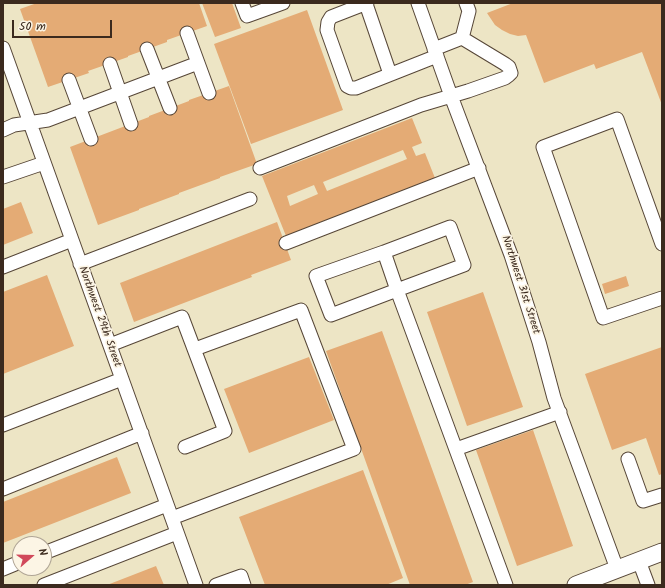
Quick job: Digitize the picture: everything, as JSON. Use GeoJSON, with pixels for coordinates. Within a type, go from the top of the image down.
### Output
{"type":"FeatureCollection","features":[{"type":"Feature","properties":{"kind":"main road"},"geometry":{"type":"LineString","coordinates":[[576,585],[662,553]]}},
{"type":"Feature","properties":{"kind":"street"},"geometry":{"type":"LineString","coordinates":[[242,3],[247,16],[283,3]]}},
{"type":"Feature","properties":{"kind":"street"},"geometry":{"type":"LineString","coordinates":[[390,74],[366,3],[330,17],[327,30],[347,86],[356,88],[390,74],[436,53],[462,38],[469,11],[466,3]]}},
{"type":"Feature","properties":{"kind":"street","name":"Northwest 31st Street"},"geometry":{"type":"LineString","coordinates":[[418,3],[451,96],[511,255],[539,342],[554,398],[617,569]]}},
{"type":"Feature","properties":{"kind":"street"},"geometry":{"type":"LineString","coordinates":[[187,33],[209,93]]}},
{"type":"Feature","properties":{"kind":"street"},"geometry":{"type":"LineString","coordinates":[[260,168],[421,106],[510,76],[511,73],[509,67],[462,38]]}},
{"type":"Feature","properties":{"kind":"street","name":"Northwest 29th Street"},"geometry":{"type":"LineString","coordinates":[[3,48],[8,75],[29,123],[44,163],[196,585]]}},
{"type":"Feature","properties":{"kind":"street"},"geometry":{"type":"LineString","coordinates":[[148,49],[170,108]]}},
{"type":"Feature","properties":{"kind":"street"},"geometry":{"type":"LineString","coordinates":[[3,130],[14,126],[48,120],[198,63]]}},
{"type":"Feature","properties":{"kind":"street"},"geometry":{"type":"LineString","coordinates":[[110,64],[131,124]]}},
{"type":"Feature","properties":{"kind":"street"},"geometry":{"type":"LineString","coordinates":[[69,80],[91,139]]}},
{"type":"Feature","properties":{"kind":"street"},"geometry":{"type":"LineString","coordinates":[[662,244],[617,119],[543,147],[603,318],[662,298]]}},
{"type":"Feature","properties":{"kind":"street"},"geometry":{"type":"LineString","coordinates":[[3,177],[44,163]]}},
{"type":"Feature","properties":{"kind":"street"},"geometry":{"type":"LineString","coordinates":[[286,243],[479,168]]}},
{"type":"Feature","properties":{"kind":"street"},"geometry":{"type":"LineString","coordinates":[[80,264],[250,199]]}},
{"type":"Feature","properties":{"kind":"street"},"geometry":{"type":"LineString","coordinates":[[450,227],[464,265],[397,290],[331,315],[316,276],[450,227]]}},
{"type":"Feature","properties":{"kind":"street"},"geometry":{"type":"LineString","coordinates":[[3,267],[72,240]]}},
{"type":"Feature","properties":{"kind":"street"},"geometry":{"type":"LineString","coordinates":[[384,252],[506,585]]}},
{"type":"Feature","properties":{"kind":"street"},"geometry":{"type":"LineString","coordinates":[[172,518],[354,449],[301,310],[194,349]]}},
{"type":"Feature","properties":{"kind":"street"},"geometry":{"type":"LineString","coordinates":[[110,345],[182,318],[225,431],[185,447]]}},
{"type":"Feature","properties":{"kind":"street"},"geometry":{"type":"LineString","coordinates":[[3,425],[122,379]]}},
{"type":"Feature","properties":{"kind":"street"},"geometry":{"type":"LineString","coordinates":[[456,449],[560,412]]}},
{"type":"Feature","properties":{"kind":"street"},"geometry":{"type":"LineString","coordinates":[[3,489],[142,433]]}},
{"type":"Feature","properties":{"kind":"street"},"geometry":{"type":"LineString","coordinates":[[628,459],[643,501],[662,495]]}},
{"type":"Feature","properties":{"kind":"street"},"geometry":{"type":"LineString","coordinates":[[52,550],[167,505]]}},
{"type":"Feature","properties":{"kind":"street"},"geometry":{"type":"LineString","coordinates":[[44,585],[177,533]]}},
{"type":"Feature","properties":{"kind":"street"},"geometry":{"type":"LineString","coordinates":[[639,561],[648,585]]}},
{"type":"Feature","properties":{"kind":"street"},"geometry":{"type":"LineString","coordinates":[[216,585],[241,576],[244,585]]}},
{"type":"Feature","properties":{"kind":"building"},"geometry":{"type":"Polygon","coordinates":[[[37,3],[199,3],[207,26],[88,71],[89,73],[48,87],[20,9],[37,3]]]}},
{"type":"Feature","properties":{"kind":"building"},"geometry":{"type":"Polygon","coordinates":[[[202,3],[232,3],[241,28],[215,37],[202,3]]]}},
{"type":"Feature","properties":{"kind":"building"},"geometry":{"type":"Polygon","coordinates":[[[513,3],[662,3],[662,105],[642,52],[596,69],[594,64],[544,83],[526,35],[518,36],[502,30],[495,25],[487,13],[513,3]]]}},
{"type":"Feature","properties":{"kind":"building"},"geometry":{"type":"Polygon","coordinates":[[[307,10],[343,110],[251,144],[214,44],[307,10]]]}},
{"type":"Feature","properties":{"kind":"building"},"geometry":{"type":"Polygon","coordinates":[[[229,86],[257,164],[98,225],[70,147],[189,100],[229,86]]]}},
{"type":"Feature","properties":{"kind":"building"},"geometry":{"type":"Polygon","coordinates":[[[412,118],[422,143],[412,147],[416,156],[425,153],[435,178],[286,236],[262,176],[412,118]],[[403,150],[323,182],[327,191],[407,159],[403,150]],[[314,185],[287,196],[290,206],[318,194],[314,185]]]}},
{"type":"Feature","properties":{"kind":"building"},"geometry":{"type":"Polygon","coordinates":[[[21,202],[33,233],[3,245],[3,209],[21,202]]]}},
{"type":"Feature","properties":{"kind":"building"},"geometry":{"type":"Polygon","coordinates":[[[277,222],[291,260],[251,275],[252,277],[134,322],[120,283],[277,222]]]}},
{"type":"Feature","properties":{"kind":"building"},"geometry":{"type":"Polygon","coordinates":[[[47,275],[74,346],[3,374],[3,292],[47,275]]]}},
{"type":"Feature","properties":{"kind":"building"},"geometry":{"type":"Polygon","coordinates":[[[626,276],[629,286],[605,294],[602,284],[626,276]]]}},
{"type":"Feature","properties":{"kind":"building"},"geometry":{"type":"Polygon","coordinates":[[[483,292],[523,407],[467,426],[427,312],[483,292]]]}},
{"type":"Feature","properties":{"kind":"building"},"geometry":{"type":"Polygon","coordinates":[[[382,331],[473,582],[465,585],[410,585],[326,351],[382,331]]]}},
{"type":"Feature","properties":{"kind":"building"},"geometry":{"type":"Polygon","coordinates":[[[662,347],[662,474],[659,475],[646,438],[612,450],[585,374],[662,347]]]}},
{"type":"Feature","properties":{"kind":"building"},"geometry":{"type":"Polygon","coordinates":[[[309,357],[334,420],[249,453],[224,389],[309,357]]]}},
{"type":"Feature","properties":{"kind":"building"},"geometry":{"type":"Polygon","coordinates":[[[533,430],[573,546],[517,566],[476,450],[533,430]]]}},
{"type":"Feature","properties":{"kind":"building"},"geometry":{"type":"Polygon","coordinates":[[[117,457],[131,493],[21,536],[12,536],[12,539],[3,543],[3,502],[117,457]]]}},
{"type":"Feature","properties":{"kind":"building"},"geometry":{"type":"Polygon","coordinates":[[[363,470],[403,578],[386,585],[265,585],[239,517],[363,470]]]}},
{"type":"Feature","properties":{"kind":"building"},"geometry":{"type":"Polygon","coordinates":[[[156,566],[164,585],[107,585],[156,566]]]}}]}
